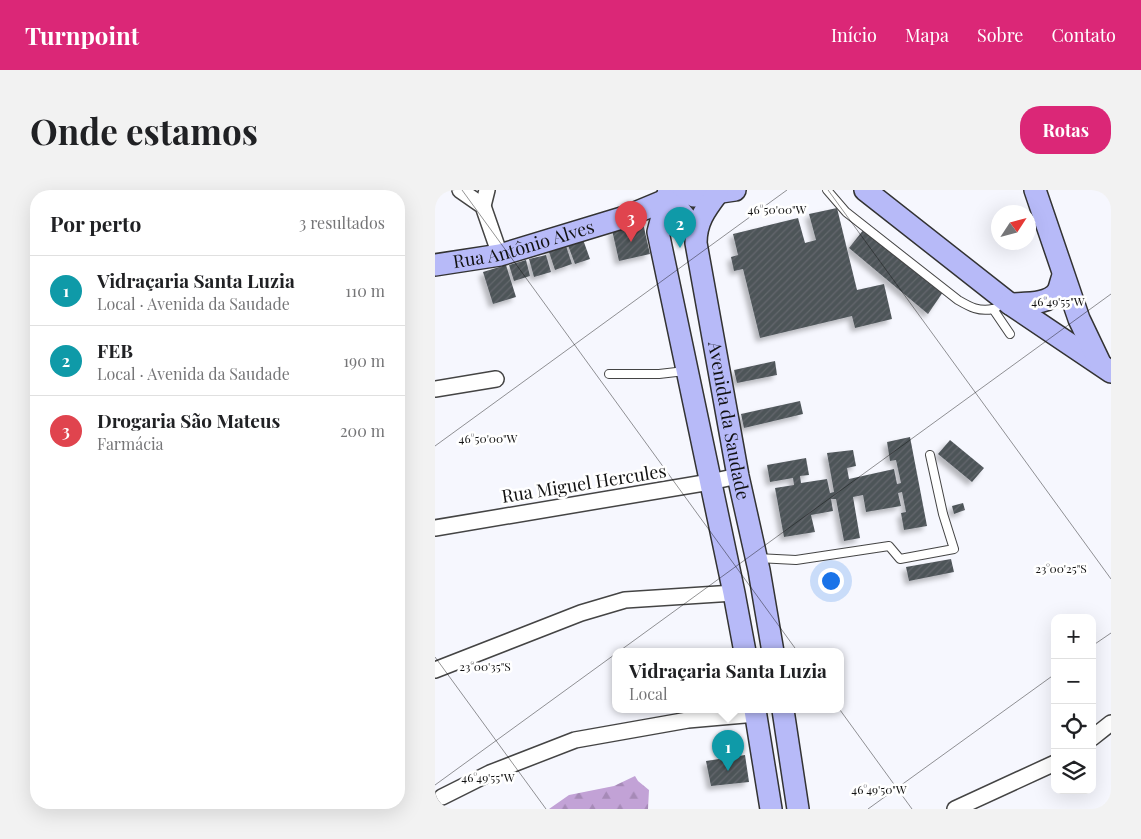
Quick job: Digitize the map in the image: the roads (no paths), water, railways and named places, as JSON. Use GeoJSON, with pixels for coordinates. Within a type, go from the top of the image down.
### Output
{"type":"FeatureCollection","features":[{"type":"Feature","properties":{"kind":"main road"},"geometry":{"type":"LineString","coordinates":[[865,190],[1002,306],[1106,368]]}},
{"type":"Feature","properties":{"kind":"main road"},"geometry":{"type":"LineString","coordinates":[[1035,190],[1079,319],[1106,368]]}},
{"type":"Feature","properties":{"kind":"main road"},"geometry":{"type":"LineString","coordinates":[[673,193],[694,196],[726,192]]}},
{"type":"Feature","properties":{"kind":"main road"},"geometry":{"type":"LineString","coordinates":[[673,193],[675,206],[696,230],[704,212],[726,192]]}},
{"type":"Feature","properties":{"kind":"main road"},"geometry":{"type":"LineString","coordinates":[[625,217],[650,225],[658,232],[673,193]]}},
{"type":"Feature","properties":{"kind":"main road","name":"Rua Antônio Alves"},"geometry":{"type":"LineString","coordinates":[[435,265],[500,255],[625,217],[673,193]]}},
{"type":"Feature","properties":{"kind":"main road","name":"Avenida da Saudade"},"geometry":{"type":"LineString","coordinates":[[696,230],[696,243],[738,476],[756,558],[772,648]]}},
{"type":"Feature","properties":{"kind":"main road","name":"Avenida da Saudade"},"geometry":{"type":"LineString","coordinates":[[658,232],[744,648]]}},
{"type":"Feature","properties":{"kind":"main road"},"geometry":{"type":"LineString","coordinates":[[1002,306],[1043,301],[1051,298],[1058,292],[1063,276]]}},
{"type":"Feature","properties":{"kind":"main road"},"geometry":{"type":"LineString","coordinates":[[676,320],[709,314]]}},
{"type":"Feature","properties":{"kind":"main road"},"geometry":{"type":"LineString","coordinates":[[755,713],[771,809]]}},
{"type":"Feature","properties":{"kind":"main road"},"geometry":{"type":"LineString","coordinates":[[783,713],[799,809]]}},
{"type":"Feature","properties":{"kind":"main road"},"geometry":{"type":"LineString","coordinates":[[766,781],[794,777]]}},
{"type":"Feature","properties":{"kind":"street"},"geometry":{"type":"LineString","coordinates":[[460,190],[483,206]]}},
{"type":"Feature","properties":{"kind":"street"},"geometry":{"type":"LineString","coordinates":[[487,190],[483,206],[500,255]]}},
{"type":"Feature","properties":{"kind":"street"},"geometry":{"type":"LineString","coordinates":[[435,389],[495,379]]}},
{"type":"Feature","properties":{"kind":"street","name":"Rua Miguel Hercules"},"geometry":{"type":"LineString","coordinates":[[435,528],[738,476]]}},
{"type":"Feature","properties":{"kind":"street"},"geometry":{"type":"LineString","coordinates":[[435,670],[581,613],[625,600],[734,593]]}},
{"type":"Feature","properties":{"kind":"street"},"geometry":{"type":"LineString","coordinates":[[442,797],[490,773],[575,740],[688,720],[747,713]]}},
{"type":"Feature","properties":{"kind":"street"},"geometry":{"type":"LineString","coordinates":[[1096,735],[1111,723]]}},
{"type":"Feature","properties":{"kind":"street"},"geometry":{"type":"LineString","coordinates":[[955,809],[1051,765]]}},
{"type":"Feature","properties":{"kind":"lane"},"geometry":{"type":"LineString","coordinates":[[827,190],[846,212],[958,300],[983,311],[1002,306],[1010,334]]}},
{"type":"Feature","properties":{"kind":"lane"},"geometry":{"type":"LineString","coordinates":[[609,374],[659,374],[687,370]]}},
{"type":"Feature","properties":{"kind":"lane"},"geometry":{"type":"LineString","coordinates":[[756,558],[796,560],[889,546],[900,558],[954,549],[943,514],[930,456]]}},
{"type":"Feature","properties":{"kind":"place","name":"Drogaria São Mateus"},"geometry":{"type":"Point","coordinates":[631,242]}},
{"type":"Feature","properties":{"kind":"place","name":"FEB"},"geometry":{"type":"Point","coordinates":[680,248]}},
{"type":"Feature","properties":{"kind":"place","name":"Vidraçaria Santa Luzia"},"geometry":{"type":"Point","coordinates":[728,771]}}]}
